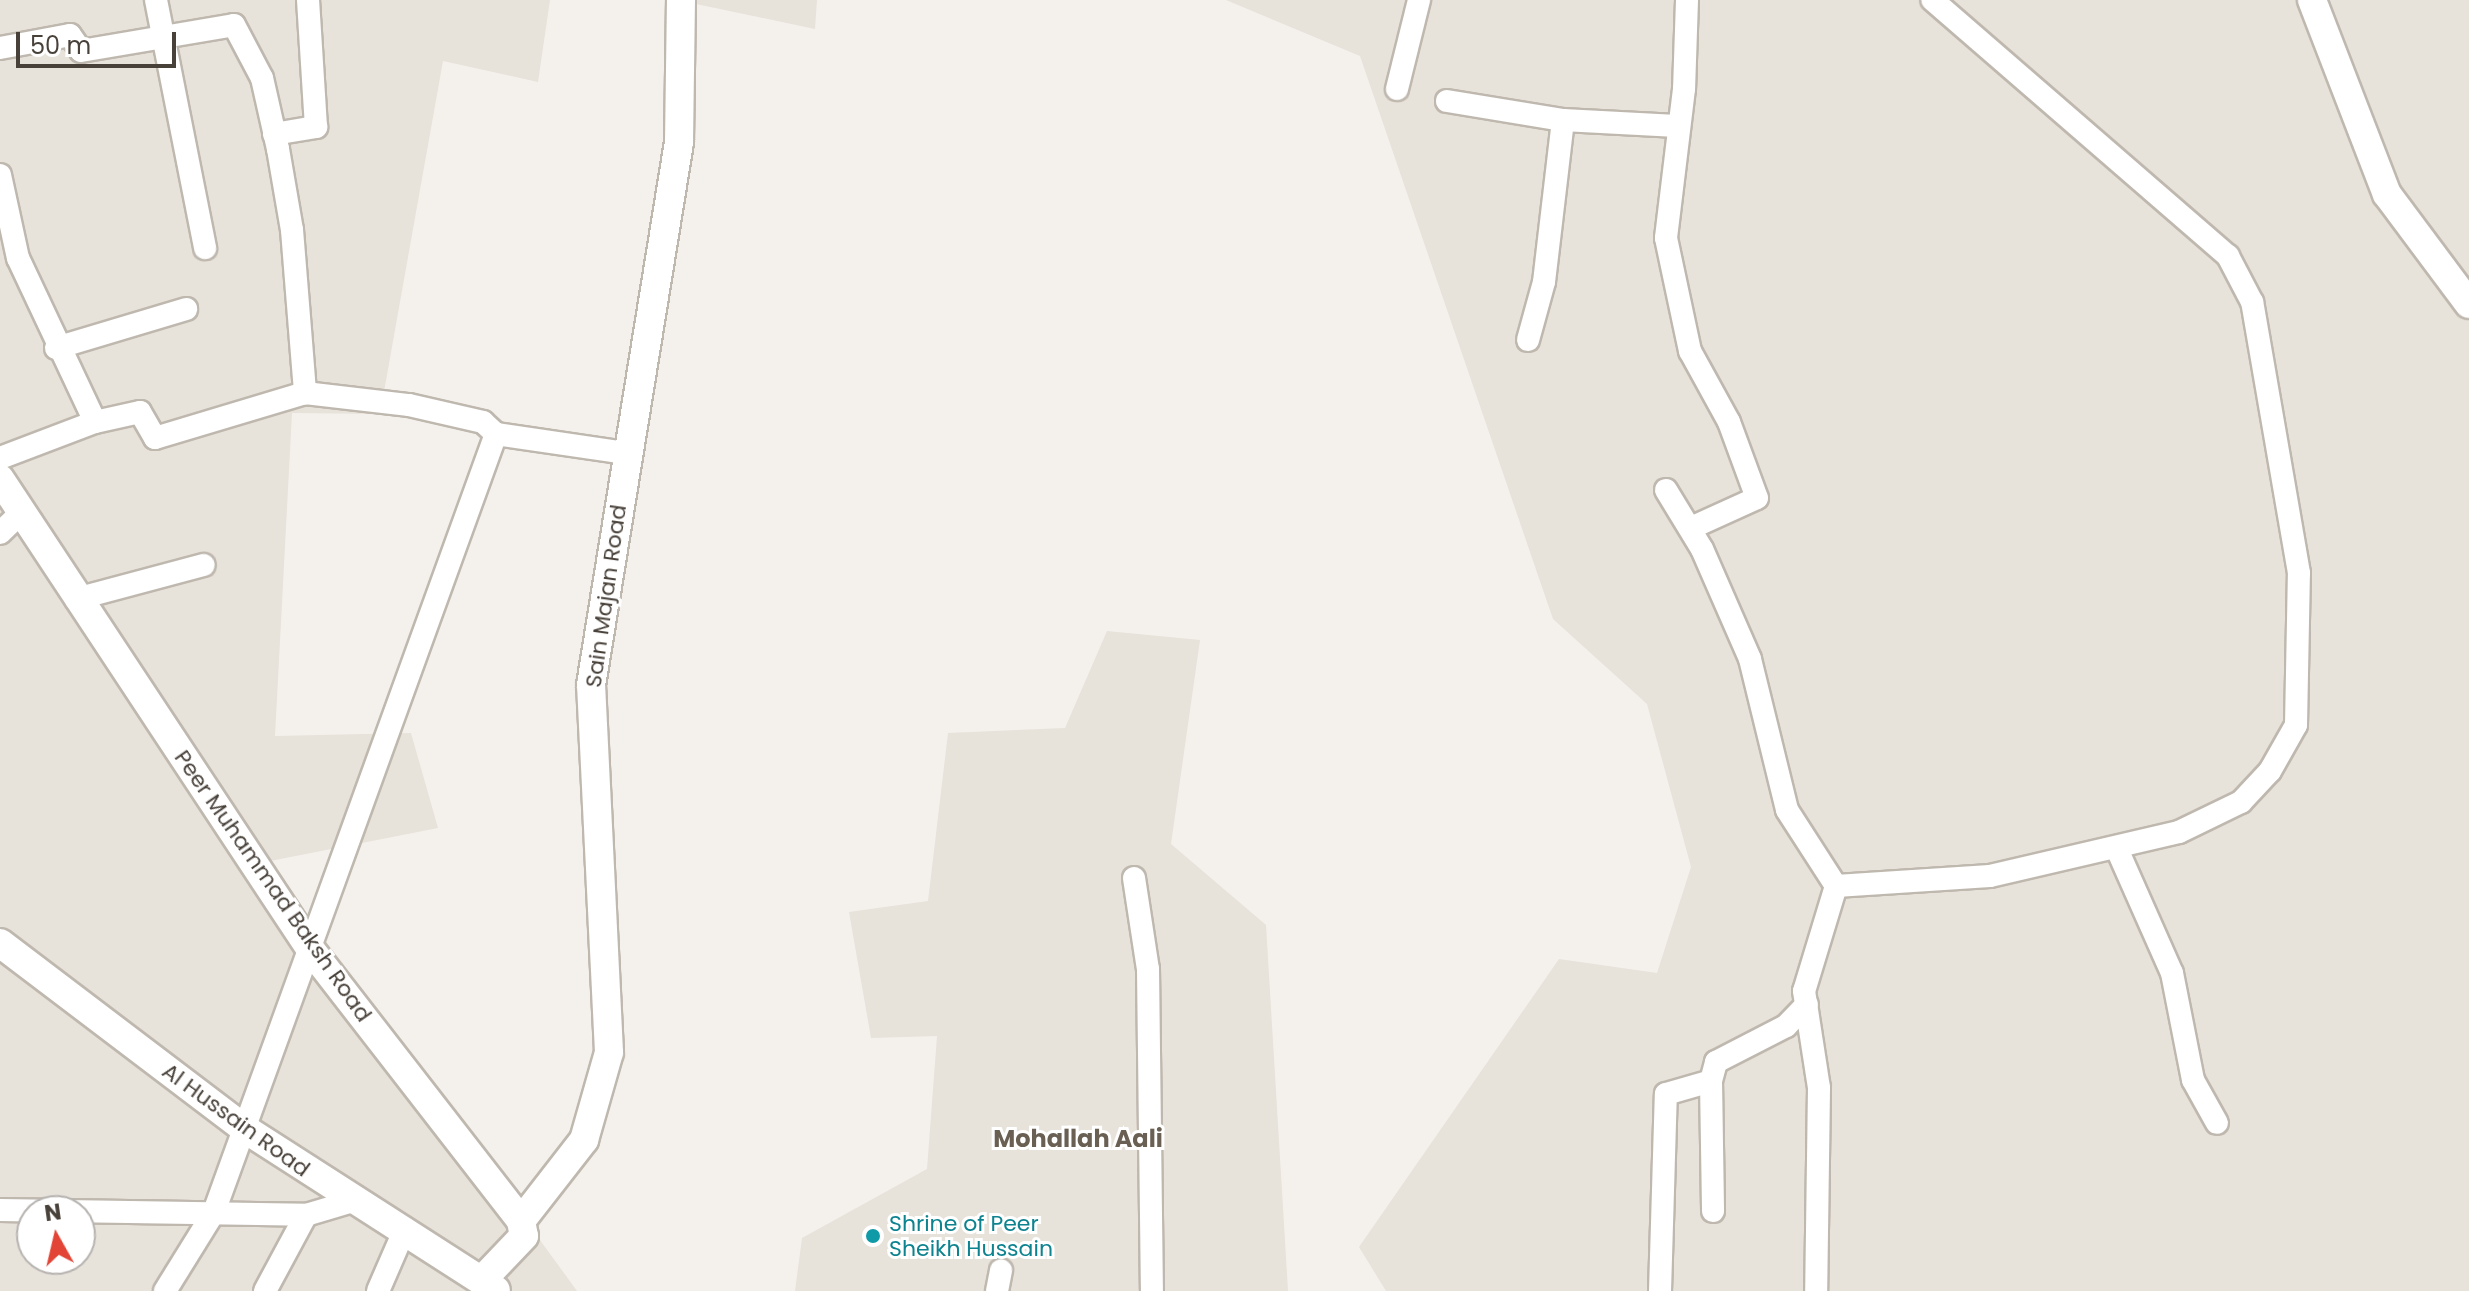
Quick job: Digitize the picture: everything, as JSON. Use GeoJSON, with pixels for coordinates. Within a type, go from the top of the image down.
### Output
{"type":"FeatureCollection","features":[{"type":"Feature","properties":{"kind":"street"},"geometry":{"type":"LineString","coordinates":[[156,0],[205,248]]}},
{"type":"Feature","properties":{"kind":"street"},"geometry":{"type":"LineString","coordinates":[[274,134],[316,127],[308,0]]}},
{"type":"Feature","properties":{"kind":"street","name":"Sain Majan Road"},"geometry":{"type":"LineString","coordinates":[[521,1221],[584,1140],[609,1052],[591,685],[679,142],[684,71],[678,0]]}},
{"type":"Feature","properties":{"kind":"street"},"geometry":{"type":"LineString","coordinates":[[1397,89],[1419,0]]}},
{"type":"Feature","properties":{"kind":"street"},"geometry":{"type":"LineString","coordinates":[[1687,0],[1666,238],[1690,351],[1729,422],[1757,498],[1691,528]]}},
{"type":"Feature","properties":{"kind":"street"},"geometry":{"type":"LineString","coordinates":[[1836,886],[1990,876],[2117,849],[2179,832],[2241,802],[2270,771],[2296,725],[2299,573],[2263,349],[2252,302],[2228,256],[1932,0]]}},
{"type":"Feature","properties":{"kind":"street"},"geometry":{"type":"LineString","coordinates":[[2312,0],[2387,194],[2469,304]]}},
{"type":"Feature","properties":{"kind":"street"},"geometry":{"type":"LineString","coordinates":[[0,48],[70,35],[81,51],[234,25],[262,78],[274,134],[292,230],[305,393]]}},
{"type":"Feature","properties":{"kind":"street"},"geometry":{"type":"LineString","coordinates":[[1447,101],[1563,120],[1677,126]]}},
{"type":"Feature","properties":{"kind":"street"},"geometry":{"type":"LineString","coordinates":[[1528,340],[1544,282],[1563,120]]}},
{"type":"Feature","properties":{"kind":"street"},"geometry":{"type":"LineString","coordinates":[[0,175],[18,258],[56,348],[95,422]]}},
{"type":"Feature","properties":{"kind":"street"},"geometry":{"type":"LineString","coordinates":[[56,348],[186,309]]}},
{"type":"Feature","properties":{"kind":"street"},"geometry":{"type":"LineString","coordinates":[[0,458],[95,422],[140,412],[155,438],[305,393],[409,405],[483,422],[496,434],[627,453]]}},
{"type":"Feature","properties":{"kind":"street"},"geometry":{"type":"LineString","coordinates":[[165,1291],[214,1212],[496,434]]}},
{"type":"Feature","properties":{"kind":"street","name":"Peer Muhammad Baksh Road"},"geometry":{"type":"LineString","coordinates":[[0,479],[76,599],[311,950],[521,1221]]}},
{"type":"Feature","properties":{"kind":"street"},"geometry":{"type":"LineString","coordinates":[[1666,490],[1691,528],[1750,659],[1787,810],[1836,886],[1804,991],[1819,1088],[1816,1291]]}},
{"type":"Feature","properties":{"kind":"street"},"geometry":{"type":"LineString","coordinates":[[0,533],[21,513]]}},
{"type":"Feature","properties":{"kind":"street"},"geometry":{"type":"LineString","coordinates":[[76,599],[204,565]]}},
{"type":"Feature","properties":{"kind":"street"},"geometry":{"type":"LineString","coordinates":[[2117,849],[2172,973],[2193,1080],[2217,1123]]}},
{"type":"Feature","properties":{"kind":"street"},"geometry":{"type":"LineString","coordinates":[[1134,878],[1148,969],[1152,1291]]}},
{"type":"Feature","properties":{"kind":"street","name":"Al Hussain Road"},"geometry":{"type":"LineString","coordinates":[[0,943],[245,1129],[353,1201],[405,1229],[490,1284]]}},
{"type":"Feature","properties":{"kind":"street"},"geometry":{"type":"LineString","coordinates":[[1713,1211],[1711,1081],[1716,1062],[1786,1026],[1807,1004]]}},
{"type":"Feature","properties":{"kind":"street"},"geometry":{"type":"LineString","coordinates":[[1660,1291],[1666,1094],[1711,1081]]}},
{"type":"Feature","properties":{"kind":"street"},"geometry":{"type":"LineString","coordinates":[[0,1210],[306,1215],[353,1201]]}},
{"type":"Feature","properties":{"kind":"street"},"geometry":{"type":"LineString","coordinates":[[265,1291],[306,1215]]}},
{"type":"Feature","properties":{"kind":"street"},"geometry":{"type":"LineString","coordinates":[[490,1284],[524,1236],[521,1221]]}},
{"type":"Feature","properties":{"kind":"street"},"geometry":{"type":"LineString","coordinates":[[378,1291],[405,1229]]}},
{"type":"Feature","properties":{"kind":"shaded area"},"geometry":{"type":"Polygon","coordinates":[[[0,0],[550,0],[538,82],[443,61],[380,414],[292,413],[275,736],[411,733],[438,828],[265,862],[577,1291],[0,1291],[0,0]]]}},
{"type":"Feature","properties":{"kind":"shaded area"},"geometry":{"type":"Polygon","coordinates":[[[677,0],[817,0],[815,29],[677,0]]]}},
{"type":"Feature","properties":{"kind":"shaded area"},"geometry":{"type":"Polygon","coordinates":[[[1226,0],[2469,0],[2469,1291],[1386,1291],[1359,1247],[1559,959],[1657,973],[1691,867],[1647,704],[1553,619],[1360,56],[1226,0]]]}},
{"type":"Feature","properties":{"kind":"shaded area"},"geometry":{"type":"Polygon","coordinates":[[[1107,631],[1200,640],[1171,844],[1266,925],[1288,1291],[795,1291],[802,1238],[927,1169],[937,1036],[871,1038],[849,912],[928,901],[948,733],[1065,728],[1107,631]]]}},
{"type":"Feature","properties":{"kind":"place","name":"Shrine of Peer Sheikh Hussain"},"geometry":{"type":"Point","coordinates":[873,1236]}},
{"type":"Feature","properties":{"kind":"district","name":"Mohallah Aali"},"geometry":{"type":"Point","coordinates":[1078,1139]}}]}
